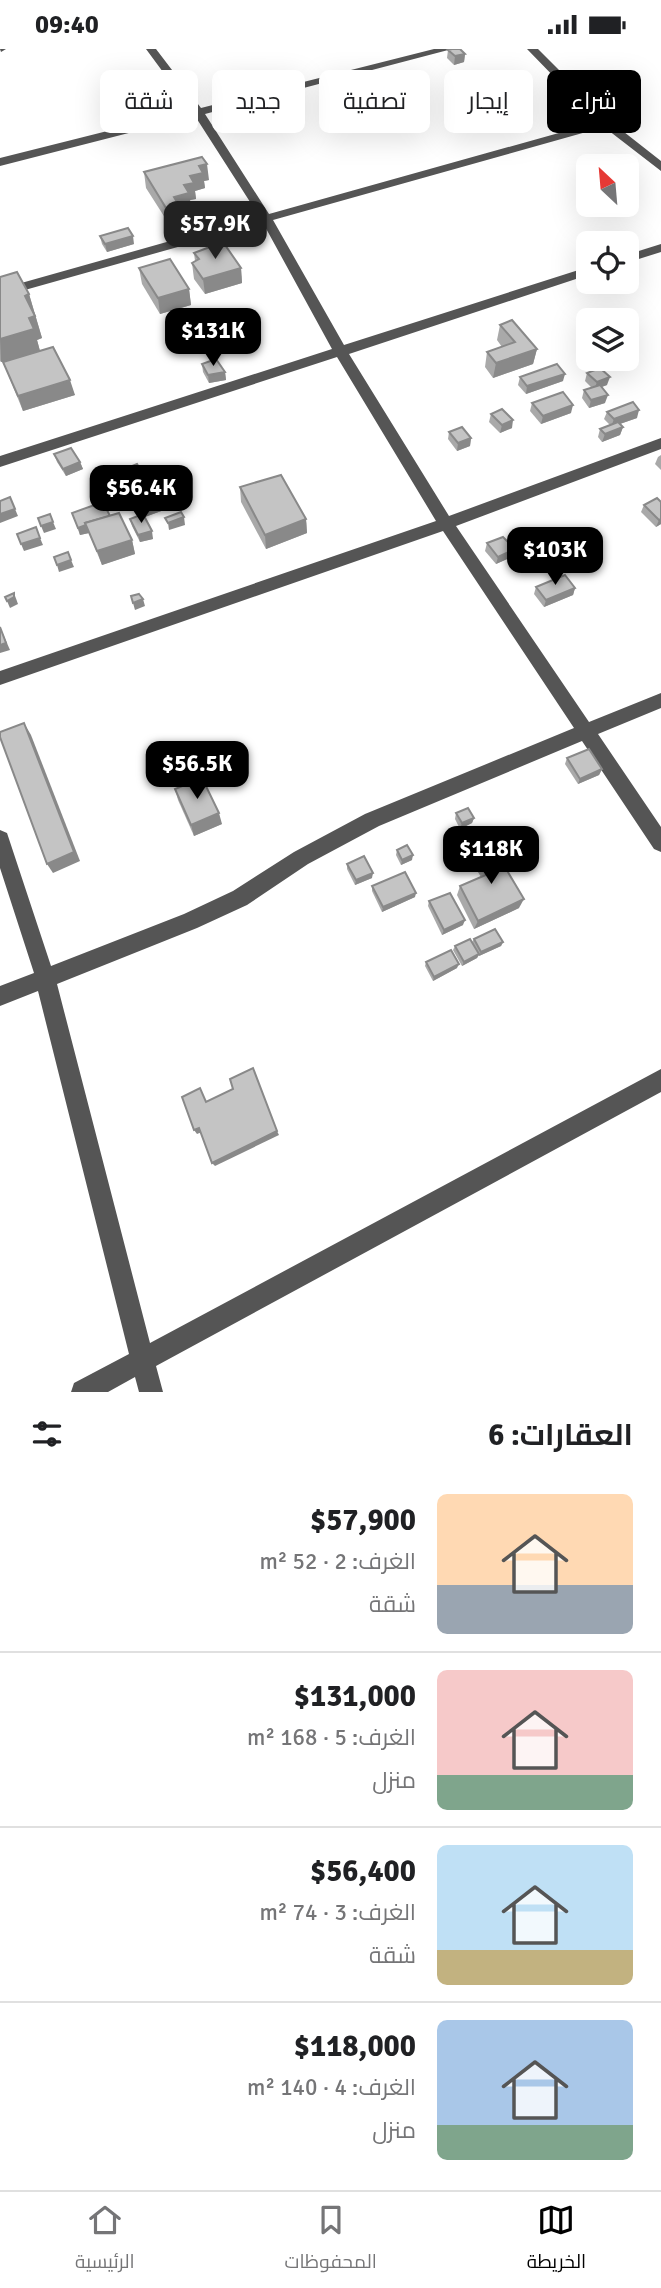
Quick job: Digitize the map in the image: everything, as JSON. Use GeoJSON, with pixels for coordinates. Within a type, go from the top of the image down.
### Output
{"type":"FeatureCollection","features":[{"type":"Feature","properties":{"kind":"street"},"geometry":{"type":"LineString","coordinates":[[151,49],[167,70]]}},
{"type":"Feature","properties":{"kind":"street"},"geometry":{"type":"LineString","coordinates":[[447,49],[198,112],[267,218],[340,351],[446,524],[661,843]]}},
{"type":"Feature","properties":{"kind":"street"},"geometry":{"type":"LineString","coordinates":[[532,49],[553,70]]}},
{"type":"Feature","properties":{"kind":"street"},"geometry":{"type":"LineString","coordinates":[[0,162],[115,133]]}},
{"type":"Feature","properties":{"kind":"street"},"geometry":{"type":"LineString","coordinates":[[0,293],[570,133]]}},
{"type":"Feature","properties":{"kind":"street"},"geometry":{"type":"LineString","coordinates":[[618,133],[661,167]]}},
{"type":"Feature","properties":{"kind":"street"},"geometry":{"type":"LineString","coordinates":[[639,255],[661,248]]}},
{"type":"Feature","properties":{"kind":"street"},"geometry":{"type":"LineString","coordinates":[[0,461],[576,275]]}},
{"type":"Feature","properties":{"kind":"street"},"geometry":{"type":"LineString","coordinates":[[0,678],[446,524],[661,443]]}},
{"type":"Feature","properties":{"kind":"street"},"geometry":{"type":"LineString","coordinates":[[0,996],[190,921],[240,898],[301,858],[372,820],[661,700]]}},
{"type":"Feature","properties":{"kind":"street"},"geometry":{"type":"LineString","coordinates":[[0,839],[45,977],[151,1392]]}},
{"type":"Feature","properties":{"kind":"street"},"geometry":{"type":"LineString","coordinates":[[83,1392],[661,1080]]}},
{"type":"Feature","properties":{"kind":"building"},"geometry":{"type":"Polygon","coordinates":[[[460,49],[465,54],[455,56],[448,50],[460,49]]]}},
{"type":"Feature","properties":{"kind":"building"},"geometry":{"type":"Polygon","coordinates":[[[202,157],[207,164],[199,166],[203,173],[190,176],[194,183],[184,185],[189,193],[174,197],[179,205],[166,208],[144,172],[202,157]]]}},
{"type":"Feature","properties":{"kind":"building"},"geometry":{"type":"Polygon","coordinates":[[[128,228],[133,236],[105,244],[100,236],[128,228]]]}},
{"type":"Feature","properties":{"kind":"building"},"geometry":{"type":"Polygon","coordinates":[[[223,242],[241,268],[203,279],[192,263],[199,259],[194,253],[223,242]]]}},
{"type":"Feature","properties":{"kind":"building"},"geometry":{"type":"Polygon","coordinates":[[[170,259],[189,289],[158,298],[139,268],[170,259]]]}},
{"type":"Feature","properties":{"kind":"building"},"geometry":{"type":"Polygon","coordinates":[[[17,272],[29,294],[25,296],[35,316],[29,318],[34,329],[0,339],[0,277],[17,272]]]}},
{"type":"Feature","properties":{"kind":"building"},"geometry":{"type":"Polygon","coordinates":[[[512,320],[537,349],[496,363],[487,352],[515,342],[500,325],[512,320]]]}},
{"type":"Feature","properties":{"kind":"building"},"geometry":{"type":"Polygon","coordinates":[[[53,347],[70,380],[18,396],[3,362],[53,347]]]}},
{"type":"Feature","properties":{"kind":"building"},"geometry":{"type":"Polygon","coordinates":[[[216,359],[225,372],[208,375],[202,364],[216,359]]]}},
{"type":"Feature","properties":{"kind":"building"},"geometry":{"type":"Polygon","coordinates":[[[557,364],[565,374],[527,386],[520,377],[557,364]]]}},
{"type":"Feature","properties":{"kind":"building"},"geometry":{"type":"Polygon","coordinates":[[[603,371],[610,377],[597,382],[587,373],[603,371]]]}},
{"type":"Feature","properties":{"kind":"building"},"geometry":{"type":"Polygon","coordinates":[[[600,385],[608,395],[591,400],[584,390],[600,385]]]}},
{"type":"Feature","properties":{"kind":"building"},"geometry":{"type":"Polygon","coordinates":[[[563,392],[573,405],[543,416],[532,403],[563,392]]]}},
{"type":"Feature","properties":{"kind":"building"},"geometry":{"type":"Polygon","coordinates":[[[633,402],[639,410],[614,419],[607,412],[633,402]]]}},
{"type":"Feature","properties":{"kind":"building"},"geometry":{"type":"Polygon","coordinates":[[[502,409],[513,420],[502,425],[491,414],[502,409]]]}},
{"type":"Feature","properties":{"kind":"building"},"geometry":{"type":"Polygon","coordinates":[[[618,422],[623,427],[605,434],[600,429],[618,422]]]}},
{"type":"Feature","properties":{"kind":"building"},"geometry":{"type":"Polygon","coordinates":[[[462,427],[471,438],[458,443],[449,432],[462,427]]]}},
{"type":"Feature","properties":{"kind":"building"},"geometry":{"type":"Polygon","coordinates":[[[71,448],[80,462],[63,469],[54,454],[71,448]]]}},
{"type":"Feature","properties":{"kind":"building"},"geometry":{"type":"Polygon","coordinates":[[[137,464],[143,474],[126,481],[120,471],[137,464]]]}},
{"type":"Feature","properties":{"kind":"building"},"geometry":{"type":"Polygon","coordinates":[[[281,475],[306,519],[265,535],[240,487],[281,475]]]}},
{"type":"Feature","properties":{"kind":"building"},"geometry":{"type":"Polygon","coordinates":[[[157,490],[163,503],[140,510],[133,498],[157,490]]]}},
{"type":"Feature","properties":{"kind":"building"},"geometry":{"type":"Polygon","coordinates":[[[10,497],[15,509],[0,514],[0,501],[10,497]]]}},
{"type":"Feature","properties":{"kind":"building"},"geometry":{"type":"Polygon","coordinates":[[[657,498],[661,502],[659,520],[644,505],[657,498]]]}},
{"type":"Feature","properties":{"kind":"building"},"geometry":{"type":"Polygon","coordinates":[[[103,502],[110,516],[85,523],[86,525],[78,528],[72,513],[103,502]]]}},
{"type":"Feature","properties":{"kind":"building"},"geometry":{"type":"Polygon","coordinates":[[[181,512],[184,517],[168,523],[165,518],[181,512]]]}},
{"type":"Feature","properties":{"kind":"building"},"geometry":{"type":"Polygon","coordinates":[[[119,513],[132,540],[97,551],[85,523],[119,513]]]}},
{"type":"Feature","properties":{"kind":"building"},"geometry":{"type":"Polygon","coordinates":[[[50,514],[53,522],[41,526],[38,518],[50,514]]]}},
{"type":"Feature","properties":{"kind":"building"},"geometry":{"type":"Polygon","coordinates":[[[143,514],[152,531],[138,535],[130,519],[143,514]]]}},
{"type":"Feature","properties":{"kind":"building"},"geometry":{"type":"Polygon","coordinates":[[[36,527],[40,538],[21,544],[17,534],[36,527]]]}},
{"type":"Feature","properties":{"kind":"building"},"geometry":{"type":"Polygon","coordinates":[[[503,537],[515,549],[498,557],[487,543],[503,537]]]}},
{"type":"Feature","properties":{"kind":"building"},"geometry":{"type":"Polygon","coordinates":[[[68,552],[71,560],[57,565],[54,557],[68,552]]]}},
{"type":"Feature","properties":{"kind":"building"},"geometry":{"type":"Polygon","coordinates":[[[565,575],[575,588],[546,600],[536,587],[565,575]]]}},
{"type":"Feature","properties":{"kind":"building"},"geometry":{"type":"Polygon","coordinates":[[[14,593],[14,597],[7,601],[5,597],[14,593]]]}},
{"type":"Feature","properties":{"kind":"building"},"geometry":{"type":"Polygon","coordinates":[[[139,594],[143,599],[133,603],[131,596],[139,594]]]}},
{"type":"Feature","properties":{"kind":"building"},"geometry":{"type":"Polygon","coordinates":[[[0,627],[6,643],[0,645],[0,627]]]}},
{"type":"Feature","properties":{"kind":"building"},"geometry":{"type":"Polygon","coordinates":[[[24,723],[74,852],[47,864],[0,737],[0,732],[24,723]]]}},
{"type":"Feature","properties":{"kind":"building"},"geometry":{"type":"Polygon","coordinates":[[[589,749],[602,769],[580,779],[567,758],[589,749]]]}},
{"type":"Feature","properties":{"kind":"building"},"geometry":{"type":"Polygon","coordinates":[[[202,778],[219,813],[191,825],[175,789],[202,778]]]}},
{"type":"Feature","properties":{"kind":"building"},"geometry":{"type":"Polygon","coordinates":[[[468,808],[474,818],[462,823],[456,813],[468,808]]]}},
{"type":"Feature","properties":{"kind":"building"},"geometry":{"type":"Polygon","coordinates":[[[490,842],[524,899],[478,921],[460,886],[488,874],[473,849],[490,842]]]}},
{"type":"Feature","properties":{"kind":"building"},"geometry":{"type":"Polygon","coordinates":[[[407,845],[413,855],[402,860],[397,850],[407,845]]]}},
{"type":"Feature","properties":{"kind":"building"},"geometry":{"type":"Polygon","coordinates":[[[364,856],[373,873],[356,880],[347,864],[364,856]]]}},
{"type":"Feature","properties":{"kind":"building"},"geometry":{"type":"Polygon","coordinates":[[[405,872],[416,893],[383,907],[372,886],[405,872]]]}},
{"type":"Feature","properties":{"kind":"building"},"geometry":{"type":"Polygon","coordinates":[[[450,893],[465,920],[444,930],[429,901],[450,893]]]}},
{"type":"Feature","properties":{"kind":"building"},"geometry":{"type":"Polygon","coordinates":[[[495,929],[503,942],[481,952],[474,939],[495,929]]]}},
{"type":"Feature","properties":{"kind":"building"},"geometry":{"type":"Polygon","coordinates":[[[470,939],[479,954],[464,962],[455,946],[470,939]]]}},
{"type":"Feature","properties":{"kind":"building"},"geometry":{"type":"Polygon","coordinates":[[[451,950],[459,964],[434,977],[426,962],[451,950]]]}},
{"type":"Feature","properties":{"kind":"building"},"geometry":{"type":"Polygon","coordinates":[[[253,1068],[277,1131],[212,1163],[199,1128],[194,1130],[182,1097],[200,1088],[206,1102],[233,1089],[230,1079],[253,1068]]]}}]}
